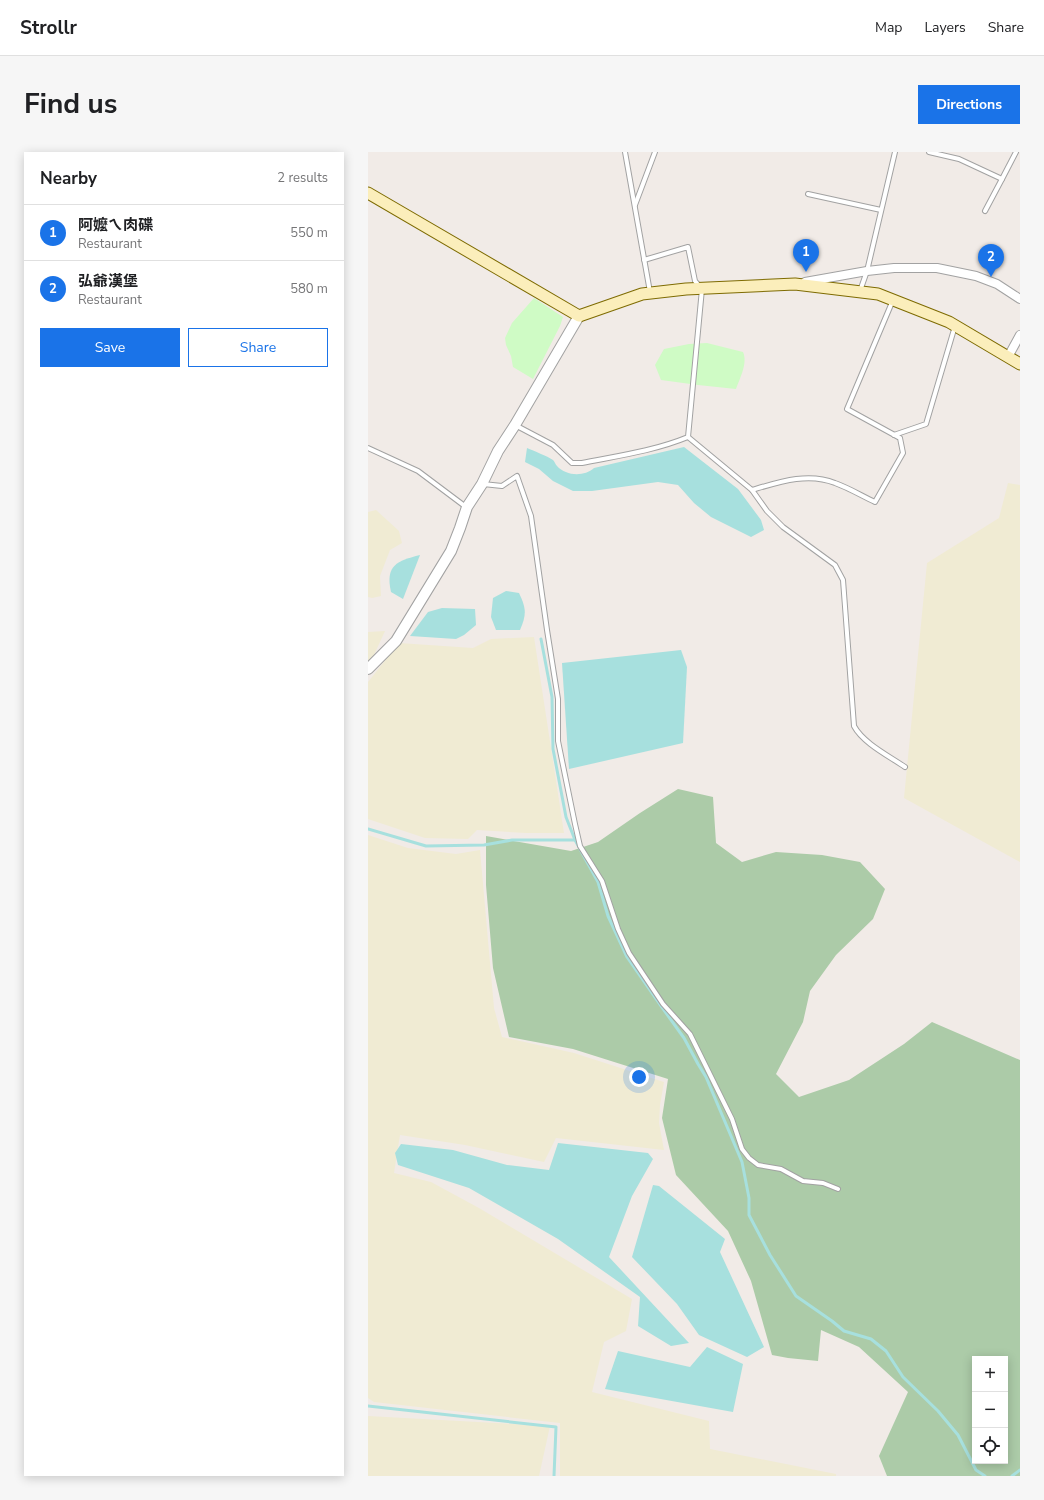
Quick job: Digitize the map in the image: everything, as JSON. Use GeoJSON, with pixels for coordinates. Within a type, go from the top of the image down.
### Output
{"type":"FeatureCollection","features":[{"type":"Feature","properties":{"kind":"main road"},"geometry":{"type":"LineString","coordinates":[[368,192],[579,316],[642,294],[795,284],[878,294],[949,322],[1020,364]]}},
{"type":"Feature","properties":{"kind":"street"},"geometry":{"type":"LineString","coordinates":[[795,284],[867,271],[894,268],[937,268],[976,276],[997,284],[1020,299]]}},
{"type":"Feature","properties":{"kind":"street"},"geometry":{"type":"LineString","coordinates":[[368,670],[396,641],[451,551],[467,507],[482,484],[498,451],[515,425],[579,316]]}},
{"type":"Feature","properties":{"kind":"street"},"geometry":{"type":"LineString","coordinates":[[1008,357],[1020,335]]}},
{"type":"Feature","properties":{"kind":"lane"},"geometry":{"type":"LineString","coordinates":[[625,152],[650,293]]}},
{"type":"Feature","properties":{"kind":"lane"},"geometry":{"type":"LineString","coordinates":[[635,205],[656,152]]}},
{"type":"Feature","properties":{"kind":"lane"},"geometry":{"type":"LineString","coordinates":[[860,292],[867,271],[895,152]]}},
{"type":"Feature","properties":{"kind":"lane"},"geometry":{"type":"LineString","coordinates":[[929,152],[959,159],[1002,179]]}},
{"type":"Feature","properties":{"kind":"lane"},"geometry":{"type":"LineString","coordinates":[[985,211],[1016,152]]}},
{"type":"Feature","properties":{"kind":"lane"},"geometry":{"type":"LineString","coordinates":[[808,194],[881,210]]}},
{"type":"Feature","properties":{"kind":"lane"},"geometry":{"type":"LineString","coordinates":[[644,260],[688,247],[695,281],[702,289],[688,437]]}},
{"type":"Feature","properties":{"kind":"lane"},"geometry":{"type":"LineString","coordinates":[[752,490],[786,480],[810,478],[834,482],[875,502],[903,453],[900,438],[847,409],[893,300]]}},
{"type":"Feature","properties":{"kind":"lane"},"geometry":{"type":"LineString","coordinates":[[894,435],[926,424],[955,326]]}},
{"type":"Feature","properties":{"kind":"lane"},"geometry":{"type":"LineString","coordinates":[[515,425],[553,445],[572,463],[582,464],[647,450],[674,443],[688,437]]}},
{"type":"Feature","properties":{"kind":"lane"},"geometry":{"type":"LineString","coordinates":[[688,437],[752,490],[768,511],[783,527],[835,565],[843,580],[854,726],[864,739],[905,766]]}},
{"type":"Feature","properties":{"kind":"lane"},"geometry":{"type":"LineString","coordinates":[[368,448],[418,471],[467,507]]}},
{"type":"Feature","properties":{"kind":"lane"},"geometry":{"type":"LineString","coordinates":[[482,484],[502,486],[517,476],[531,516],[546,630],[558,699],[558,741],[575,824],[580,846],[602,881],[618,929],[629,953],[663,1004],[690,1034],[732,1119],[742,1149],[748,1158],[758,1165],[781,1169],[803,1181],[823,1183],[838,1189]]}},
{"type":"Feature","properties":{"kind":"shaded area"},"geometry":{"type":"Polygon","coordinates":[[[1008,483],[1020,485],[1020,862],[904,798],[927,563],[999,518],[1008,483]]]}},
{"type":"Feature","properties":{"kind":"shaded area"},"geometry":{"type":"Polygon","coordinates":[[[376,510],[399,531],[402,543],[390,550],[380,576],[381,596],[372,598],[368,597],[368,512],[376,510]]]}},
{"type":"Feature","properties":{"kind":"shaded area"},"geometry":{"type":"Polygon","coordinates":[[[385,631],[368,668],[368,632],[385,631]]]}},
{"type":"Feature","properties":{"kind":"shaded area"},"geometry":{"type":"Polygon","coordinates":[[[534,637],[564,833],[526,833],[477,830],[468,839],[425,838],[368,819],[368,682],[399,643],[473,648],[491,639],[534,637]]]}},
{"type":"Feature","properties":{"kind":"shaded area"},"geometry":{"type":"Polygon","coordinates":[[[368,835],[408,848],[456,854],[480,850],[494,1008],[502,1037],[574,1053],[664,1082],[659,1123],[664,1150],[556,1138],[544,1162],[465,1145],[400,1135],[394,1173],[431,1182],[479,1208],[632,1299],[626,1331],[604,1342],[592,1392],[709,1421],[710,1449],[836,1474],[836,1476],[560,1476],[560,1423],[374,1402],[368,1398],[368,835]]]}},
{"type":"Feature","properties":{"kind":"shaded area"},"geometry":{"type":"Polygon","coordinates":[[[368,1416],[550,1426],[539,1476],[368,1476],[368,1416]]]}},
{"type":"Feature","properties":{"kind":"green space"},"geometry":{"type":"Polygon","coordinates":[[[534,298],[563,317],[560,326],[533,379],[513,367],[505,338],[512,323],[534,298]]]}},
{"type":"Feature","properties":{"kind":"green space"},"geometry":{"type":"Polygon","coordinates":[[[707,343],[743,352],[745,361],[736,389],[661,380],[655,365],[664,349],[689,344],[707,343]]]}},
{"type":"Feature","properties":{"kind":"green space"},"geometry":{"type":"Polygon","coordinates":[[[678,789],[713,797],[716,843],[742,862],[776,852],[822,855],[860,862],[885,889],[873,919],[836,955],[810,991],[803,1022],[776,1074],[799,1097],[849,1080],[904,1044],[932,1022],[1020,1060],[1020,1476],[887,1476],[879,1456],[908,1392],[859,1347],[821,1330],[818,1361],[772,1355],[751,1281],[728,1231],[676,1175],[662,1118],[668,1079],[573,1049],[509,1037],[493,968],[486,885],[486,836],[571,851],[598,842],[678,789]]]}},
{"type":"Feature","properties":{"kind":"water"},"geometry":{"type":"Polygon","coordinates":[[[684,447],[738,489],[761,520],[764,530],[751,537],[711,517],[694,503],[678,485],[658,482],[592,491],[573,491],[553,481],[539,469],[525,462],[527,448],[553,460],[557,466],[565,472],[580,474],[594,468],[684,447]]]}},
{"type":"Feature","properties":{"kind":"water"},"geometry":{"type":"Polygon","coordinates":[[[420,555],[403,599],[391,592],[391,570],[399,562],[420,555]]]}},
{"type":"Feature","properties":{"kind":"water"},"geometry":{"type":"Polygon","coordinates":[[[506,591],[519,593],[523,603],[525,615],[520,630],[496,630],[491,617],[493,598],[506,591]]]}},
{"type":"Feature","properties":{"kind":"water"},"geometry":{"type":"Polygon","coordinates":[[[442,608],[475,609],[476,625],[464,635],[456,639],[410,636],[428,612],[442,608]]]}},
{"type":"Feature","properties":{"kind":"water"},"geometry":{"type":"Polygon","coordinates":[[[681,650],[687,667],[683,743],[569,769],[562,663],[681,650]]]}},
{"type":"Feature","properties":{"kind":"water"},"geometry":{"type":"Polygon","coordinates":[[[558,1143],[648,1153],[653,1159],[632,1196],[609,1257],[689,1343],[671,1346],[638,1326],[640,1297],[558,1239],[469,1188],[398,1165],[395,1153],[401,1144],[453,1150],[507,1165],[549,1170],[558,1143]]]}},
{"type":"Feature","properties":{"kind":"water"},"geometry":{"type":"Polygon","coordinates":[[[653,1185],[659,1186],[725,1239],[720,1252],[764,1347],[747,1357],[699,1335],[677,1304],[632,1257],[653,1185]]]}},
{"type":"Feature","properties":{"kind":"water"},"geometry":{"type":"Polygon","coordinates":[[[707,1347],[743,1364],[733,1412],[605,1389],[618,1351],[690,1367],[707,1347]]]}},
{"type":"Feature","properties":{"kind":"waterway"},"geometry":{"type":"LineString","coordinates":[[541,639],[552,697],[553,749],[566,817],[575,840],[598,882],[608,916],[627,957],[684,1038],[706,1077],[742,1162],[749,1198],[749,1215],[770,1255],[796,1296],[844,1331],[871,1339],[886,1351],[903,1377],[938,1411],[958,1435],[976,1470],[985,1476]]}},
{"type":"Feature","properties":{"kind":"waterway"},"geometry":{"type":"LineString","coordinates":[[368,829],[426,846],[484,845],[512,840],[575,840]]}},
{"type":"Feature","properties":{"kind":"waterway"},"geometry":{"type":"LineString","coordinates":[[368,1406],[556,1427],[554,1476]]}},
{"type":"Feature","properties":{"kind":"waterway"},"geometry":{"type":"LineString","coordinates":[[1012,1476],[1020,1470]]}},
{"type":"Feature","properties":{"kind":"place","name":"阿嬤ㄟ肉碟"},"geometry":{"type":"Point","coordinates":[806,272]}},
{"type":"Feature","properties":{"kind":"place","name":"弘爺漢堡"},"geometry":{"type":"Point","coordinates":[991,277]}}]}
